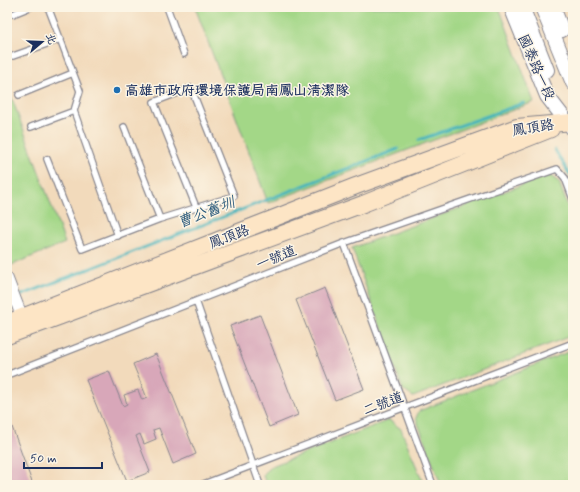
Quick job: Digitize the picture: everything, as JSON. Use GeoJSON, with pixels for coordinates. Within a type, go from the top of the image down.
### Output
{"type":"FeatureCollection","features":[{"type":"Feature","properties":{"kind":"main road","name":"鳳頂路"},"geometry":{"type":"LineString","coordinates":[[14,320],[356,186],[517,127],[571,125]]}},
{"type":"Feature","properties":{"kind":"main road","name":"鳳頂路"},"geometry":{"type":"LineString","coordinates":[[7,336],[571,125]]}},
{"type":"Feature","properties":{"kind":"street","name":"國泰路一段"},"geometry":{"type":"LineString","coordinates":[[511,7],[547,96],[571,125]]}},
{"type":"Feature","properties":{"kind":"street","name":"國泰路一段"},"geometry":{"type":"LineString","coordinates":[[522,7],[571,125]]}},
{"type":"Feature","properties":{"kind":"street","name":"國泰路一段"},"geometry":{"type":"LineString","coordinates":[[542,7],[573,83]]}},
{"type":"Feature","properties":{"kind":"street"},"geometry":{"type":"LineString","coordinates":[[553,7],[567,43],[573,65]]}},
{"type":"Feature","properties":{"kind":"street"},"geometry":{"type":"LineString","coordinates":[[7,278],[14,320]]}},
{"type":"Feature","properties":{"kind":"lane"},"geometry":{"type":"LineString","coordinates":[[14,14],[30,7]]}},
{"type":"Feature","properties":{"kind":"lane"},"geometry":{"type":"LineString","coordinates":[[48,7],[80,91],[74,110],[118,236]]}},
{"type":"Feature","properties":{"kind":"lane"},"geometry":{"type":"LineString","coordinates":[[167,7],[184,54]]}},
{"type":"Feature","properties":{"kind":"lane"},"geometry":{"type":"LineString","coordinates":[[13,56],[60,40]]}},
{"type":"Feature","properties":{"kind":"lane"},"geometry":{"type":"LineString","coordinates":[[19,95],[73,73]]}},
{"type":"Feature","properties":{"kind":"lane"},"geometry":{"type":"LineString","coordinates":[[47,159],[82,249],[160,219],[196,208],[234,196],[191,88],[154,102],[196,208]]}},
{"type":"Feature","properties":{"kind":"lane"},"geometry":{"type":"LineString","coordinates":[[31,127],[74,110]]}},
{"type":"Feature","properties":{"kind":"lane"},"geometry":{"type":"LineString","coordinates":[[124,127],[160,219]]}},
{"type":"Feature","properties":{"kind":"lane","name":"一號道"},"geometry":{"type":"LineString","coordinates":[[7,375],[344,243],[557,169],[565,178],[573,199]]}},
{"type":"Feature","properties":{"kind":"lane"},"geometry":{"type":"LineString","coordinates":[[344,243],[434,485]]}},
{"type":"Feature","properties":{"kind":"lane"},"geometry":{"type":"LineString","coordinates":[[196,301],[260,485]]}},
{"type":"Feature","properties":{"kind":"lane","name":"二號道"},"geometry":{"type":"LineString","coordinates":[[201,485],[573,343]]}},
{"type":"Feature","properties":{"kind":"green space"},"geometry":{"type":"Polygon","coordinates":[[[195,7],[499,7],[534,102],[268,203],[195,7]]]}},
{"type":"Feature","properties":{"kind":"green space"},"geometry":{"type":"Polygon","coordinates":[[[7,85],[65,243],[9,266],[7,261],[7,85]]]}},
{"type":"Feature","properties":{"kind":"green space"},"geometry":{"type":"Polygon","coordinates":[[[549,175],[559,182],[573,221],[573,335],[413,397],[403,390],[352,248],[549,175]]]}},
{"type":"Feature","properties":{"kind":"green space"},"geometry":{"type":"Polygon","coordinates":[[[573,350],[573,485],[441,485],[416,418],[419,411],[573,350]]]}},
{"type":"Feature","properties":{"kind":"green space"},"geometry":{"type":"Polygon","coordinates":[[[389,420],[401,429],[424,485],[267,485],[263,476],[269,467],[389,420]]]}},
{"type":"Feature","properties":{"kind":"building"},"geometry":{"type":"Polygon","coordinates":[[[325,288],[364,389],[335,400],[296,300],[325,288]]]}},
{"type":"Feature","properties":{"kind":"building"},"geometry":{"type":"Polygon","coordinates":[[[260,315],[298,415],[269,427],[230,326],[260,315]]]}},
{"type":"Feature","properties":{"kind":"building"},"geometry":{"type":"Polygon","coordinates":[[[156,354],[196,454],[173,464],[159,428],[153,430],[156,439],[144,444],[140,434],[136,436],[150,472],[127,481],[86,380],[109,371],[123,406],[127,404],[124,395],[138,390],[142,400],[147,398],[133,364],[156,354]]]}},
{"type":"Feature","properties":{"kind":"building"},"geometry":{"type":"Polygon","coordinates":[[[7,413],[33,485],[7,485],[7,413]]]}},
{"type":"Feature","properties":{"kind":"waterway","name":"曹公舊圳"},"geometry":{"type":"LineString","coordinates":[[419,140],[524,103]]}},
{"type":"Feature","properties":{"kind":"waterway","name":"曹公舊圳"},"geometry":{"type":"LineString","coordinates":[[22,295],[398,149]]}},
{"type":"Feature","properties":{"kind":"waterway","name":"曹公舊圳"},"geometry":{"type":"LineString","coordinates":[[555,150],[573,180]]}},
{"type":"Feature","properties":{"kind":"place","name":"高雄市政府環境保護局南鳳山清潔隊"},"geometry":{"type":"Point","coordinates":[117,90]}}]}
